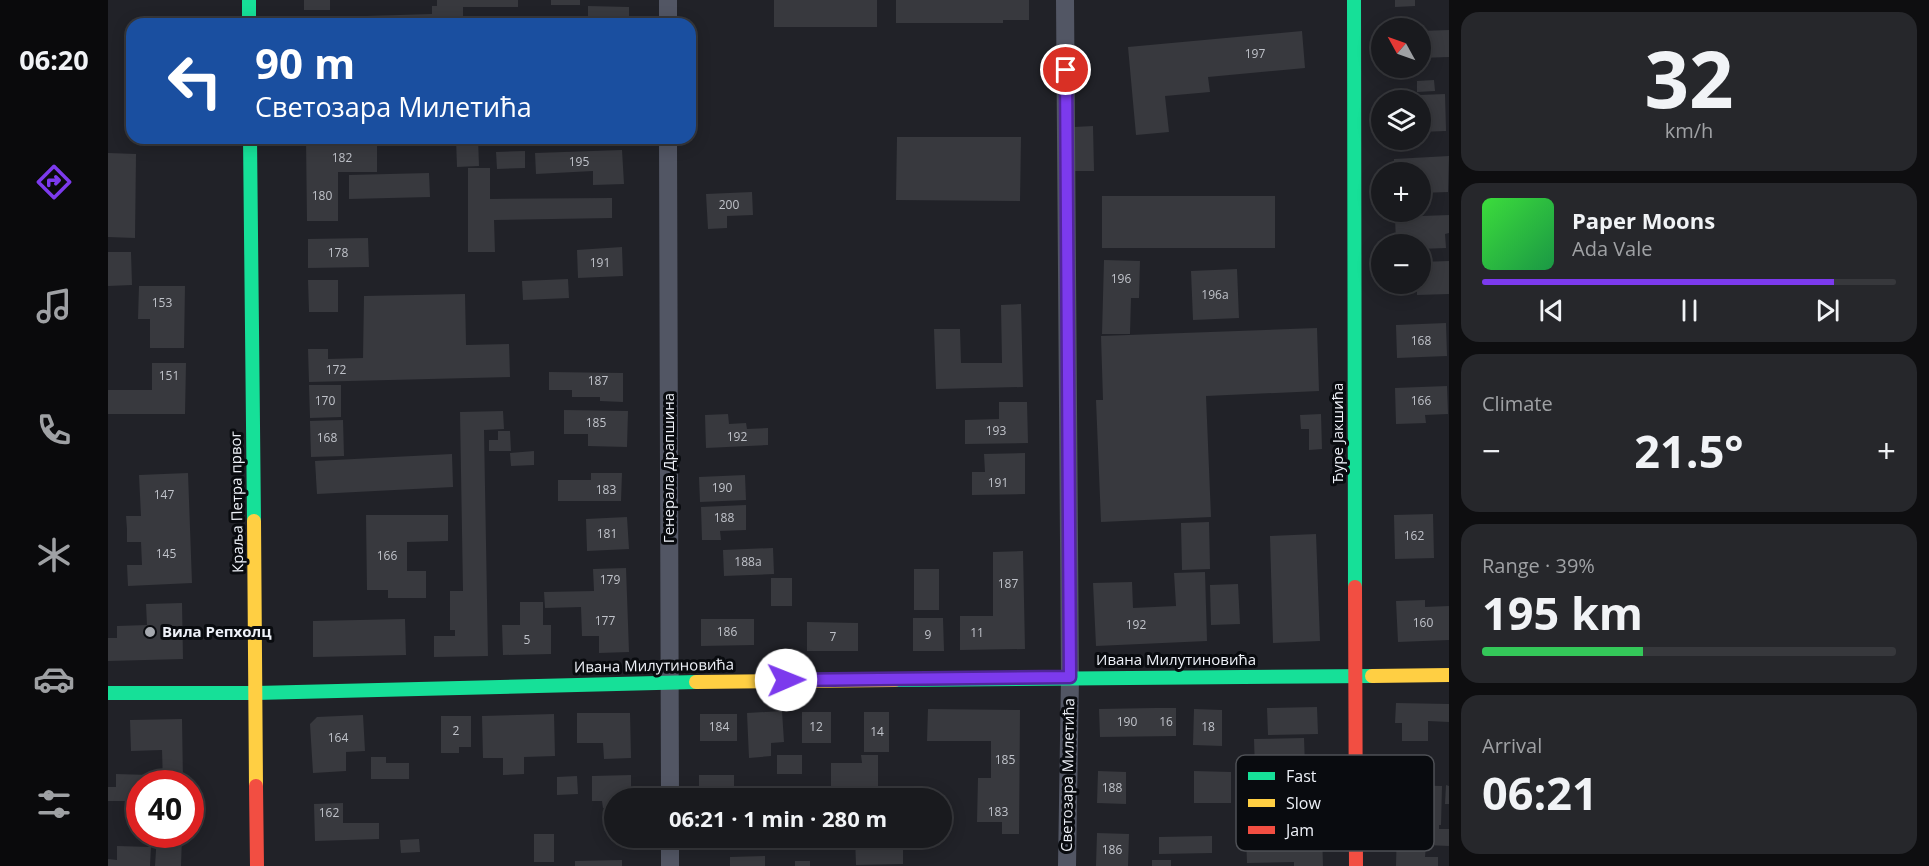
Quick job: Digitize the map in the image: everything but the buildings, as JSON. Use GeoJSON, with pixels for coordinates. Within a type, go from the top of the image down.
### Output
{"type":"FeatureCollection","features":[{"type":"Feature","properties":{"kind":"street"},"geometry":{"type":"LineString","coordinates":[[249,0],[249,18]]}},
{"type":"Feature","properties":{"kind":"street"},"geometry":{"type":"LineString","coordinates":[[668,0],[668,18]]}},
{"type":"Feature","properties":{"kind":"street","name":"Светозара Милетића"},"geometry":{"type":"LineString","coordinates":[[1065,0],[1070,677],[1067,866]]}},
{"type":"Feature","properties":{"kind":"street","name":"Ђуре Јакшића"},"geometry":{"type":"LineString","coordinates":[[1354,0],[1355,755]]}},
{"type":"Feature","properties":{"kind":"street","name":"Краља Петра првог"},"geometry":{"type":"LineString","coordinates":[[250,144],[257,866]]}},
{"type":"Feature","properties":{"kind":"street","name":"Генерала Драпшина"},"geometry":{"type":"LineString","coordinates":[[668,144],[670,788]]}},
{"type":"Feature","properties":{"kind":"street","name":"Ивана Милутиновића"},"geometry":{"type":"LineString","coordinates":[[108,693],[256,693],[669,682],[1449,675]]}},
{"type":"Feature","properties":{"kind":"street"},"geometry":{"type":"LineString","coordinates":[[670,848],[670,866]]}},
{"type":"Feature","properties":{"kind":"street","name":"Ђуре Јакшића"},"geometry":{"type":"LineString","coordinates":[[1356,851],[1356,866]]}},
{"type":"Feature","properties":{"kind":"traffic: fast"},"geometry":{"type":"LineString","coordinates":[[249,0],[249,18]]}},
{"type":"Feature","properties":{"kind":"traffic: fast"},"geometry":{"type":"LineString","coordinates":[[1354,0],[1355,587]]}},
{"type":"Feature","properties":{"kind":"traffic: fast"},"geometry":{"type":"LineString","coordinates":[[250,144],[254,521]]}},
{"type":"Feature","properties":{"kind":"traffic: fast"},"geometry":{"type":"LineString","coordinates":[[895,680],[1372,676]]}},
{"type":"Feature","properties":{"kind":"traffic: fast"},"geometry":{"type":"LineString","coordinates":[[108,693],[256,693],[696,682]]}},
{"type":"Feature","properties":{"kind":"traffic: slow"},"geometry":{"type":"LineString","coordinates":[[254,521],[256,786]]}},
{"type":"Feature","properties":{"kind":"traffic: slow"},"geometry":{"type":"LineString","coordinates":[[1372,676],[1449,675]]}},
{"type":"Feature","properties":{"kind":"traffic: slow"},"geometry":{"type":"LineString","coordinates":[[696,682],[895,680]]}},
{"type":"Feature","properties":{"kind":"traffic: jam"},"geometry":{"type":"LineString","coordinates":[[1355,587],[1356,755]]}},
{"type":"Feature","properties":{"kind":"traffic: jam"},"geometry":{"type":"LineString","coordinates":[[256,786],[257,866]]}},
{"type":"Feature","properties":{"kind":"traffic: jam"},"geometry":{"type":"LineString","coordinates":[[1356,851],[1356,866]]}},
{"type":"Feature","properties":{"kind":"place","name":"Вила Репхолц"},"geometry":{"type":"Point","coordinates":[150,632]}},
{"type":"Feature","properties":{"kind":"route"},"geometry":{"type":"LineString","coordinates":[[786,680],[1070,677],[1066,70]]}}]}
